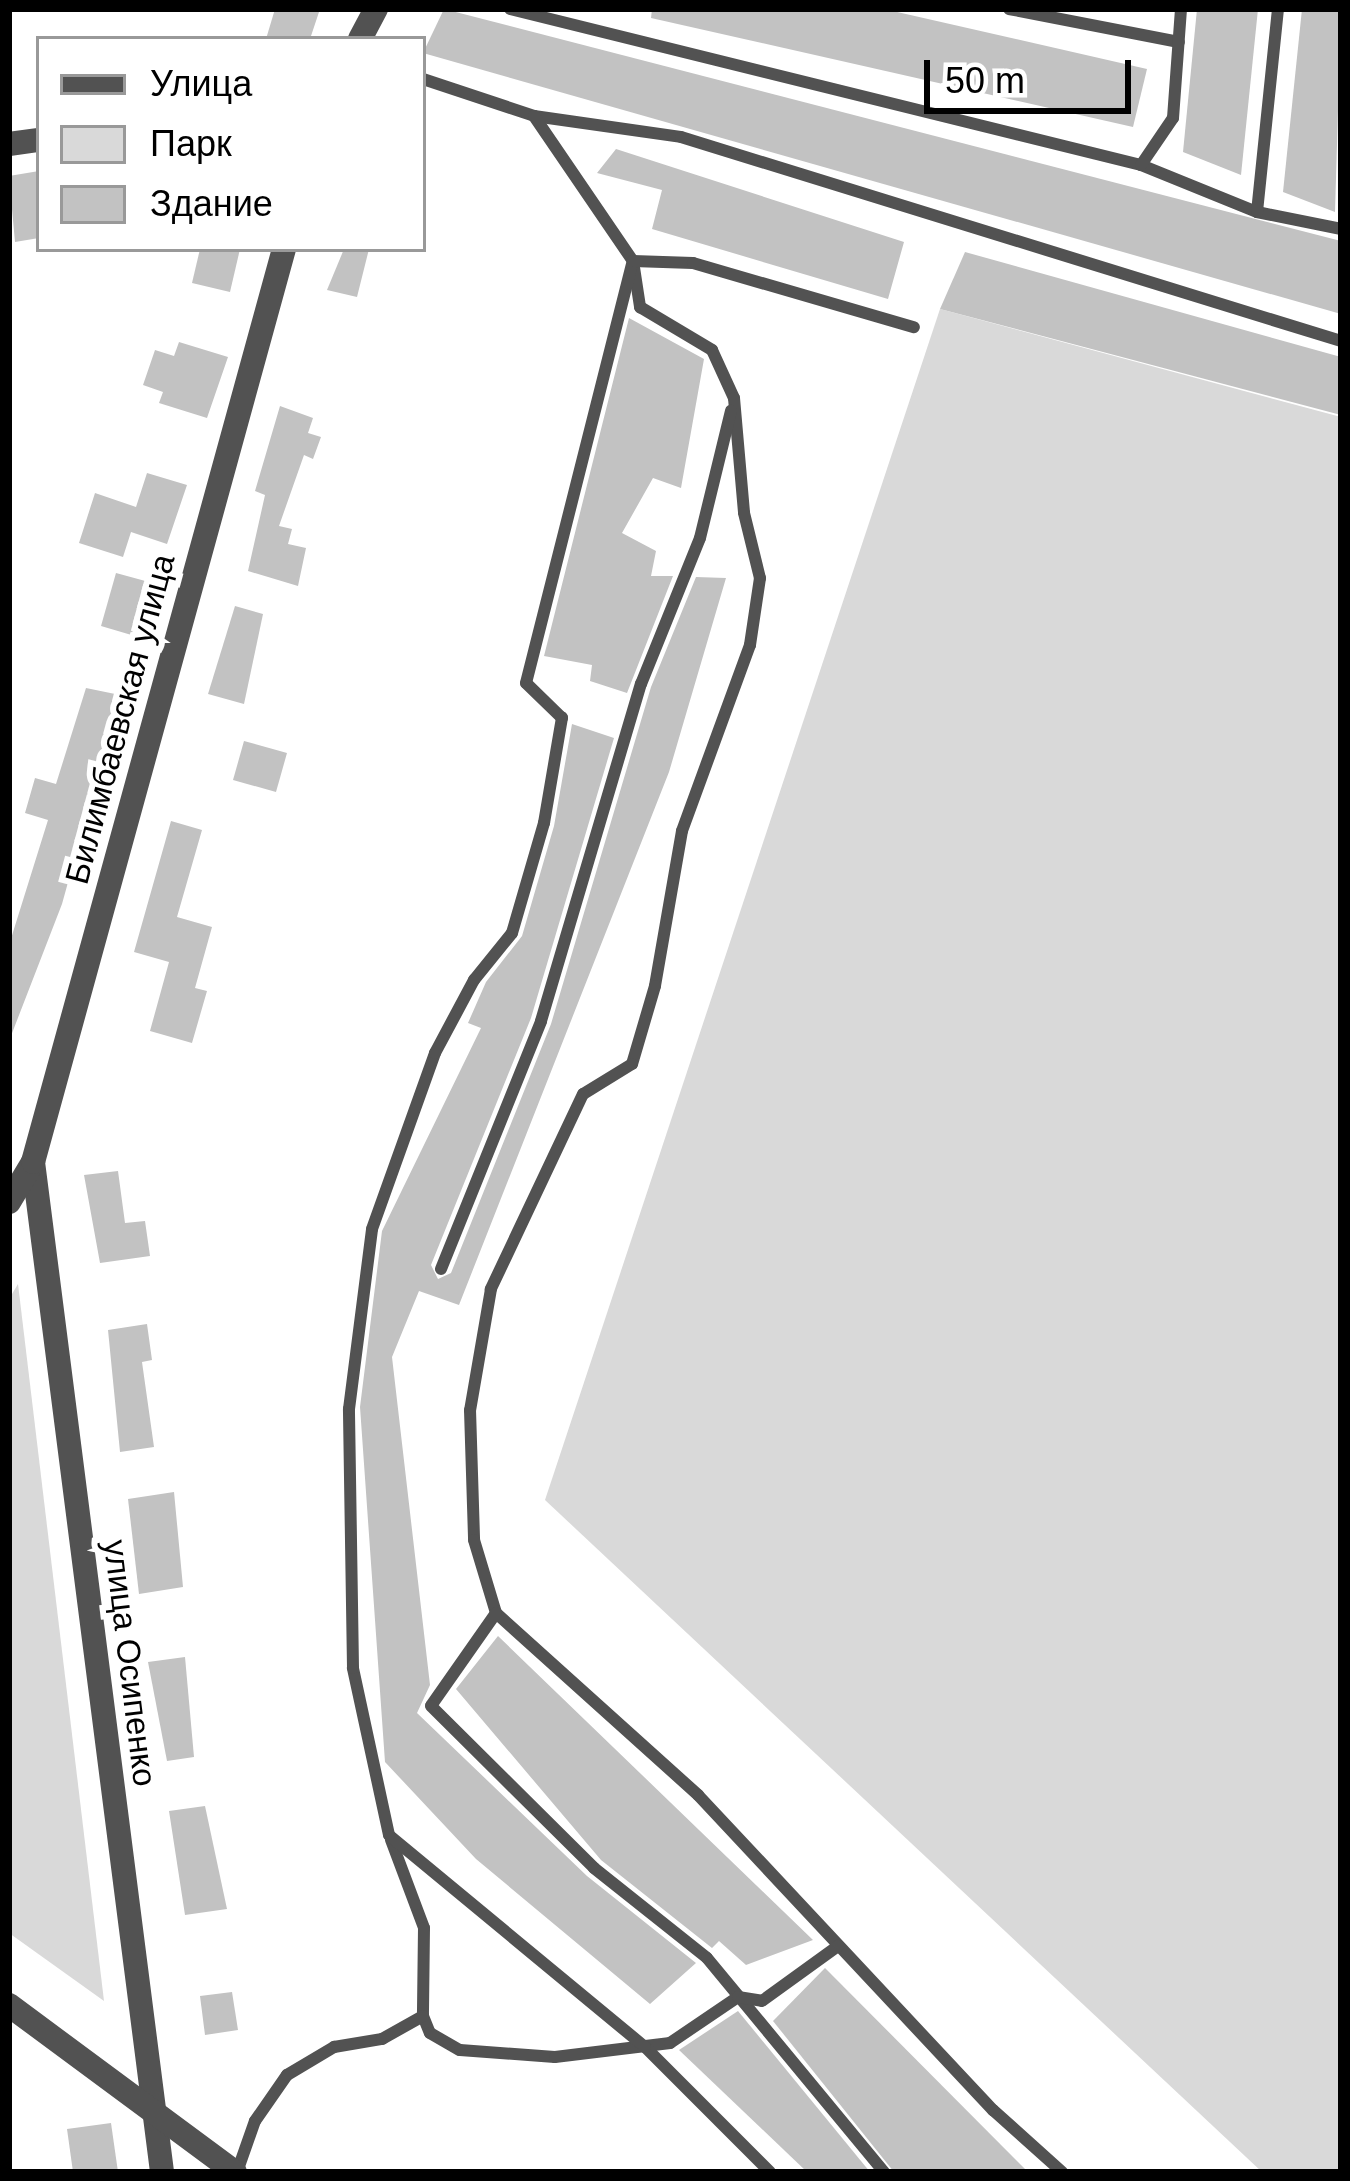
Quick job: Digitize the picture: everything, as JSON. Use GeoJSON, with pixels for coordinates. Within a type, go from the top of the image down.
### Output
{"type":"FeatureCollection","features":[{"type":"Feature","properties":{"kind":"street"},"geometry":{"type":"LineString","coordinates":[[362,36],[379,10]]}},
{"type":"Feature","properties":{"kind":"street","name":"Билимбаевская улица"},"geometry":{"type":"LineString","coordinates":[[9,1202],[34,1162],[283,252]]}},
{"type":"Feature","properties":{"kind":"street","name":"улица Осипенко"},"geometry":{"type":"LineString","coordinates":[[34,1162],[162,2172]]}},
{"type":"Feature","properties":{"kind":"street"},"geometry":{"type":"LineString","coordinates":[[9,2006],[236,2172]]}},
{"type":"Feature","properties":{"kind":"lane"},"geometry":{"type":"LineString","coordinates":[[510,9],[1141,165],[1258,212],[1341,229]]}},
{"type":"Feature","properties":{"kind":"lane"},"geometry":{"type":"LineString","coordinates":[[1009,9],[1179,42]]}},
{"type":"Feature","properties":{"kind":"lane"},"geometry":{"type":"LineString","coordinates":[[1141,165],[1173,118],[1181,9]]}},
{"type":"Feature","properties":{"kind":"lane"},"geometry":{"type":"LineString","coordinates":[[1258,212],[1278,9]]}},
{"type":"Feature","properties":{"kind":"lane"},"geometry":{"type":"LineString","coordinates":[[426,80],[534,116],[681,137],[1341,341]]}},
{"type":"Feature","properties":{"kind":"lane"},"geometry":{"type":"LineString","coordinates":[[534,116],[633,261],[640,307],[712,350],[734,398],[744,513],[760,578],[750,645],[682,831],[655,986],[632,1064],[583,1094],[491,1289],[470,1410],[474,1540],[496,1613],[698,1795],[838,1946],[1062,2172]]}},
{"type":"Feature","properties":{"kind":"lane"},"geometry":{"type":"LineString","coordinates":[[633,261],[693,263],[914,327]]}},
{"type":"Feature","properties":{"kind":"lane"},"geometry":{"type":"LineString","coordinates":[[633,261],[526,683],[562,718],[544,823],[512,933],[474,980],[434,1053],[371,1228],[349,1409],[353,1668],[389,1834],[424,1928],[423,2016],[430,2033],[460,2050],[502,2056],[670,2043],[738,1997],[762,2001],[838,1946]]}},
{"type":"Feature","properties":{"kind":"lane"},"geometry":{"type":"LineString","coordinates":[[441,1269],[541,1021],[641,684],[700,538],[734,398]]}},
{"type":"Feature","properties":{"kind":"lane"},"geometry":{"type":"LineString","coordinates":[[496,1613],[431,1706],[594,1868],[707,1958],[884,2172]]}},
{"type":"Feature","properties":{"kind":"lane"},"geometry":{"type":"LineString","coordinates":[[389,1834],[645,2047],[770,2172]]}},
{"type":"Feature","properties":{"kind":"lane"},"geometry":{"type":"LineString","coordinates":[[236,2172],[255,2121],[287,2075],[334,2047],[382,2038],[423,2016]]}},
{"type":"Feature","properties":{"kind":"green space"},"geometry":{"type":"Polygon","coordinates":[[[940,309],[1341,417],[1341,2172],[1262,2172],[545,1500],[940,309]]]}},
{"type":"Feature","properties":{"kind":"green space"},"geometry":{"type":"Polygon","coordinates":[[[18,1284],[104,2001],[9,1933],[9,1299],[18,1284]]]}},
{"type":"Feature","properties":{"kind":"building"},"geometry":{"type":"Polygon","coordinates":[[[275,9],[320,9],[311,36],[267,36],[275,9]]]}},
{"type":"Feature","properties":{"kind":"building"},"geometry":{"type":"Polygon","coordinates":[[[444,9],[1341,241],[1341,314],[426,54],[444,9]]]}},
{"type":"Feature","properties":{"kind":"building"},"geometry":{"type":"Polygon","coordinates":[[[652,9],[884,9],[1147,69],[1133,127],[651,18],[652,9]]]}},
{"type":"Feature","properties":{"kind":"building"},"geometry":{"type":"Polygon","coordinates":[[[1197,9],[1258,9],[1241,175],[1183,152],[1197,9]]]}},
{"type":"Feature","properties":{"kind":"building"},"geometry":{"type":"Polygon","coordinates":[[[1302,9],[1341,9],[1335,212],[1283,192],[1302,9]]]}},
{"type":"Feature","properties":{"kind":"building"},"geometry":{"type":"Polygon","coordinates":[[[616,149],[904,242],[888,299],[652,229],[662,190],[597,173],[616,149]]]}},
{"type":"Feature","properties":{"kind":"building"},"geometry":{"type":"Polygon","coordinates":[[[36,172],[36,238],[15,242],[9,176],[36,172]]]}},
{"type":"Feature","properties":{"kind":"building"},"geometry":{"type":"Polygon","coordinates":[[[199,252],[239,252],[230,292],[192,283],[199,252]]]}},
{"type":"Feature","properties":{"kind":"building"},"geometry":{"type":"Polygon","coordinates":[[[343,252],[368,252],[357,297],[327,290],[343,252]]]}},
{"type":"Feature","properties":{"kind":"building"},"geometry":{"type":"Polygon","coordinates":[[[965,252],[1341,357],[1341,415],[940,309],[965,252]]]}},
{"type":"Feature","properties":{"kind":"building"},"geometry":{"type":"Polygon","coordinates":[[[629,318],[704,359],[681,488],[653,478],[622,533],[656,551],[651,576],[673,576],[627,693],[590,681],[592,665],[544,656],[629,318]]]}},
{"type":"Feature","properties":{"kind":"building"},"geometry":{"type":"Polygon","coordinates":[[[179,342],[228,357],[207,418],[159,403],[163,392],[143,385],[155,350],[174,356],[179,342]]]}},
{"type":"Feature","properties":{"kind":"building"},"geometry":{"type":"Polygon","coordinates":[[[280,406],[313,418],[308,433],[321,437],[313,459],[304,455],[279,526],[292,529],[288,544],[306,548],[298,586],[248,571],[265,495],[255,491],[280,406]]]}},
{"type":"Feature","properties":{"kind":"building"},"geometry":{"type":"Polygon","coordinates":[[[147,473],[187,485],[167,544],[131,532],[123,557],[79,543],[95,493],[136,507],[147,473]]]}},
{"type":"Feature","properties":{"kind":"building"},"geometry":{"type":"Polygon","coordinates":[[[116,573],[160,585],[145,639],[101,626],[116,573]]]}},
{"type":"Feature","properties":{"kind":"building"},"geometry":{"type":"Polygon","coordinates":[[[696,577],[726,578],[669,772],[459,1305],[419,1291],[392,1357],[430,1685],[417,1713],[587,1876],[696,1963],[650,2004],[476,1859],[385,1762],[360,1407],[382,1231],[481,1028],[468,1023],[486,982],[522,936],[554,826],[572,724],[614,738],[531,1018],[431,1265],[438,1279],[451,1273],[551,1024],[651,687],[696,577]]]}},
{"type":"Feature","properties":{"kind":"building"},"geometry":{"type":"Polygon","coordinates":[[[235,606],[263,614],[244,704],[208,694],[235,606]]]}},
{"type":"Feature","properties":{"kind":"building"},"geometry":{"type":"Polygon","coordinates":[[[86,688],[120,695],[62,904],[9,1041],[9,945],[48,820],[25,813],[35,778],[56,784],[86,688]]]}},
{"type":"Feature","properties":{"kind":"building"},"geometry":{"type":"Polygon","coordinates":[[[244,741],[287,753],[276,792],[233,780],[244,741]]]}},
{"type":"Feature","properties":{"kind":"building"},"geometry":{"type":"Polygon","coordinates":[[[171,821],[202,830],[177,917],[212,927],[195,988],[207,991],[192,1043],[150,1031],[169,962],[134,952],[171,821]]]}},
{"type":"Feature","properties":{"kind":"building"},"geometry":{"type":"Polygon","coordinates":[[[118,1171],[125,1223],[145,1221],[150,1256],[100,1263],[84,1175],[118,1171]]]}},
{"type":"Feature","properties":{"kind":"building"},"geometry":{"type":"Polygon","coordinates":[[[147,1324],[152,1360],[142,1362],[154,1447],[120,1452],[108,1330],[147,1324]]]}},
{"type":"Feature","properties":{"kind":"building"},"geometry":{"type":"Polygon","coordinates":[[[174,1492],[183,1587],[139,1594],[128,1499],[174,1492]]]}},
{"type":"Feature","properties":{"kind":"building"},"geometry":{"type":"Polygon","coordinates":[[[498,1636],[813,1940],[746,1965],[719,1941],[712,1948],[601,1860],[456,1689],[498,1636]]]}},
{"type":"Feature","properties":{"kind":"building"},"geometry":{"type":"Polygon","coordinates":[[[185,1657],[194,1757],[167,1761],[148,1662],[185,1657]]]}},
{"type":"Feature","properties":{"kind":"building"},"geometry":{"type":"Polygon","coordinates":[[[205,1806],[227,1909],[185,1915],[169,1811],[205,1806]]]}},
{"type":"Feature","properties":{"kind":"building"},"geometry":{"type":"Polygon","coordinates":[[[825,1968],[1028,2172],[894,2172],[773,2021],[825,1968]]]}},
{"type":"Feature","properties":{"kind":"building"},"geometry":{"type":"Polygon","coordinates":[[[232,1992],[238,2030],[205,2035],[200,1996],[232,1992]]]}},
{"type":"Feature","properties":{"kind":"building"},"geometry":{"type":"Polygon","coordinates":[[[738,2011],[870,2172],[807,2172],[679,2050],[738,2011]]]}},
{"type":"Feature","properties":{"kind":"building"},"geometry":{"type":"Polygon","coordinates":[[[111,2123],[118,2172],[73,2172],[67,2129],[111,2123]]]}}]}
